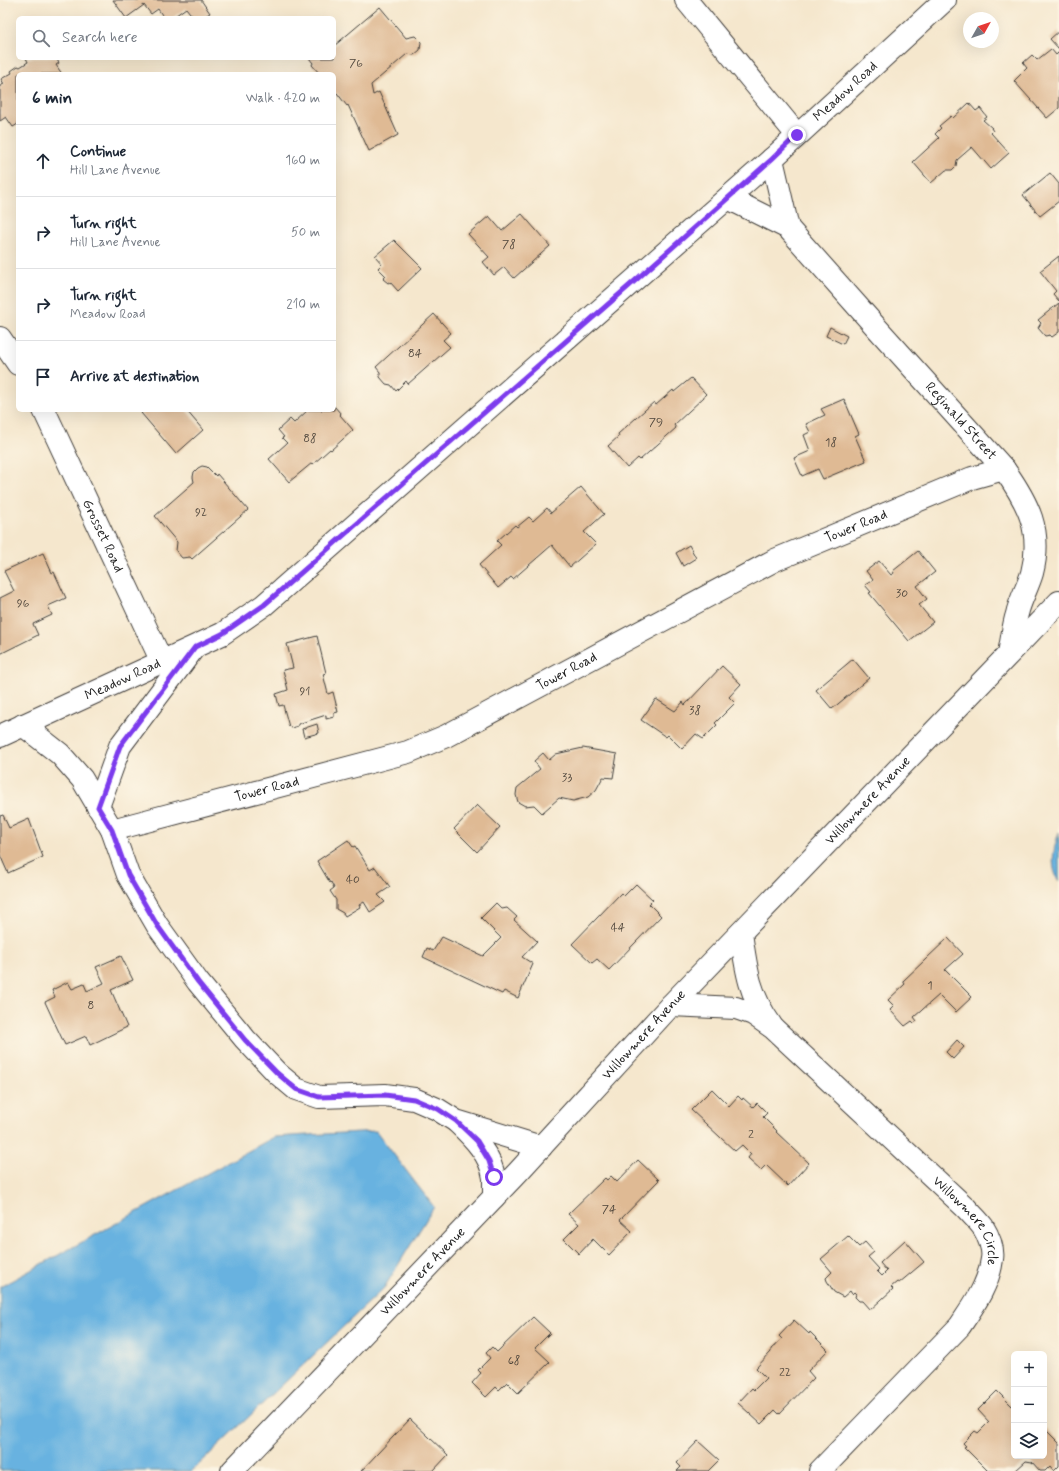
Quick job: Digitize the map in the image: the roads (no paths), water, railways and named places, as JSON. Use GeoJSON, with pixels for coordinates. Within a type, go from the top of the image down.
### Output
{"type":"FeatureCollection","features":[{"type":"Feature","properties":{"kind":"street"},"geometry":{"type":"LineString","coordinates":[[686,0],[797,135]]}},
{"type":"Feature","properties":{"kind":"street","name":"Meadow Road"},"geometry":{"type":"LineString","coordinates":[[0,736],[222,634],[264,605],[772,159],[945,0]]}},
{"type":"Feature","properties":{"kind":"street","name":"Reginald Street"},"geometry":{"type":"LineString","coordinates":[[772,159],[788,228]]}},
{"type":"Feature","properties":{"kind":"street","name":"Reginald Street"},"geometry":{"type":"LineString","coordinates":[[728,198],[788,228],[1004,469],[1018,489],[1029,510],[1036,536],[1036,553],[1032,574],[1017,613],[1009,653]]}},
{"type":"Feature","properties":{"kind":"street"},"geometry":{"type":"LineString","coordinates":[[0,338],[16,361]]}},
{"type":"Feature","properties":{"kind":"street","name":"Grosset Road"},"geometry":{"type":"LineString","coordinates":[[45,412],[162,662]]}},
{"type":"Feature","properties":{"kind":"street","name":"Tower Road"},"geometry":{"type":"LineString","coordinates":[[112,830],[408,752],[446,736],[774,560],[972,478],[1004,469]]}},
{"type":"Feature","properties":{"kind":"street","name":"Willowmere Avenue"},"geometry":{"type":"LineString","coordinates":[[232,1471],[494,1197],[671,1005],[1059,602]]}},
{"type":"Feature","properties":{"kind":"street"},"geometry":{"type":"LineString","coordinates":[[98,807],[120,746],[195,647]]}},
{"type":"Feature","properties":{"kind":"street"},"geometry":{"type":"LineString","coordinates":[[23,725],[60,754],[82,779],[112,830],[128,875],[157,925],[198,982],[245,1040],[277,1073],[296,1089],[319,1097],[385,1095],[414,1099],[438,1109],[456,1121],[477,1141],[489,1161],[494,1177],[494,1197]]}},
{"type":"Feature","properties":{"kind":"street","name":"Willowmere Circle"},"geometry":{"type":"LineString","coordinates":[[741,933],[748,976],[761,1011],[773,1028]]}},
{"type":"Feature","properties":{"kind":"street","name":"Willowmere Circle"},"geometry":{"type":"LineString","coordinates":[[671,1005],[736,1008],[753,1014],[773,1028],[966,1208],[983,1227],[992,1248],[993,1258],[986,1280],[977,1300],[960,1326],[820,1471]]}},
{"type":"Feature","properties":{"kind":"street"},"geometry":{"type":"LineString","coordinates":[[456,1121],[541,1147]]}},
{"type":"Feature","properties":{"kind":"water"},"geometry":{"type":"Polygon","coordinates":[[[1059,832],[1059,881],[1054,869],[1053,857],[1059,832]]]}},
{"type":"Feature","properties":{"kind":"water"},"geometry":{"type":"Polygon","coordinates":[[[376,1131],[434,1207],[384,1288],[192,1471],[2,1471],[0,1469],[0,1287],[274,1137],[376,1131]]]}}]}
